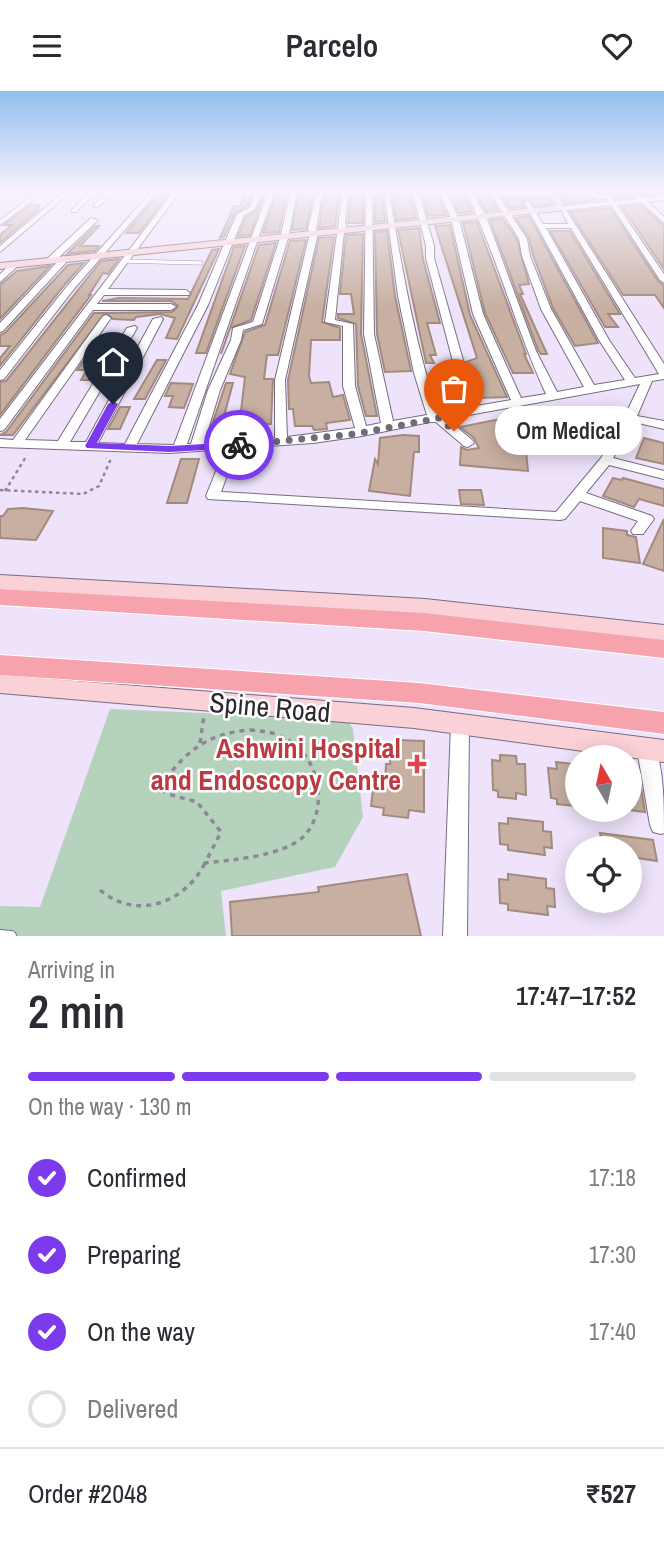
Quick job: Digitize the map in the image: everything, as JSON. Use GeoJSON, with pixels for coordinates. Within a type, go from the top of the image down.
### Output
{"type":"FeatureCollection","features":[{"type":"Feature","properties":{"kind":"main road"},"geometry":{"type":"LineString","coordinates":[[0,597],[424,622],[664,649]]}},
{"type":"Feature","properties":{"kind":"main road","name":"Spine Road"},"geometry":{"type":"LineString","coordinates":[[0,665],[419,693],[664,723]]}},
{"type":"Feature","properties":{"kind":"street"},"geometry":{"type":"LineString","coordinates":[[0,250],[4,242],[20,229]]}},
{"type":"Feature","properties":{"kind":"street"},"geometry":{"type":"LineString","coordinates":[[51,260],[84,229]]}},
{"type":"Feature","properties":{"kind":"street"},"geometry":{"type":"LineString","coordinates":[[0,377],[71,286],[122,229]]}},
{"type":"Feature","properties":{"kind":"street"},"geometry":{"type":"LineString","coordinates":[[0,427],[148,229]]}},
{"type":"Feature","properties":{"kind":"street"},"geometry":{"type":"LineString","coordinates":[[128,448],[150,411],[203,305],[234,229]]}},
{"type":"Feature","properties":{"kind":"street"},"geometry":{"type":"LineString","coordinates":[[179,449],[258,229]]}},
{"type":"Feature","properties":{"kind":"street"},"geometry":{"type":"LineString","coordinates":[[196,448],[214,390],[239,328],[257,324],[286,229]]}},
{"type":"Feature","properties":{"kind":"street"},"geometry":{"type":"LineString","coordinates":[[281,442],[280,380],[314,233],[312,229]]}},
{"type":"Feature","properties":{"kind":"street"},"geometry":{"type":"LineString","coordinates":[[0,266],[100,255],[128,256],[347,229]]}},
{"type":"Feature","properties":{"kind":"street"},"geometry":{"type":"LineString","coordinates":[[369,229],[369,334],[388,428]]}},
{"type":"Feature","properties":{"kind":"street"},"geometry":{"type":"LineString","coordinates":[[393,229],[402,296],[419,373],[437,418],[468,443]]}},
{"type":"Feature","properties":{"kind":"street"},"geometry":{"type":"LineString","coordinates":[[426,229],[430,258],[472,412]]}},
{"type":"Feature","properties":{"kind":"street"},"geometry":{"type":"LineString","coordinates":[[458,229],[478,314],[518,403]]}},
{"type":"Feature","properties":{"kind":"street"},"geometry":{"type":"LineString","coordinates":[[487,229],[513,307],[553,397]]}},
{"type":"Feature","properties":{"kind":"street"},"geometry":{"type":"LineString","coordinates":[[517,229],[523,239],[526,256],[546,309],[591,389]]}},
{"type":"Feature","properties":{"kind":"street"},"geometry":{"type":"LineString","coordinates":[[543,229],[604,339],[632,382]]}},
{"type":"Feature","properties":{"kind":"street"},"geometry":{"type":"LineString","coordinates":[[0,443],[18,449],[62,445],[92,452],[281,442],[388,428],[664,375],[577,229]]}},
{"type":"Feature","properties":{"kind":"street"},"geometry":{"type":"LineString","coordinates":[[631,229],[664,280]]}},
{"type":"Feature","properties":{"kind":"street"},"geometry":{"type":"LineString","coordinates":[[342,230],[330,322],[348,324],[349,386],[362,432]]}},
{"type":"Feature","properties":{"kind":"street"},"geometry":{"type":"LineString","coordinates":[[0,329],[65,258]]}},
{"type":"Feature","properties":{"kind":"street"},"geometry":{"type":"LineString","coordinates":[[0,279],[16,264]]}},
{"type":"Feature","properties":{"kind":"street"},"geometry":{"type":"LineString","coordinates":[[102,292],[186,293]]}},
{"type":"Feature","properties":{"kind":"street"},"geometry":{"type":"LineString","coordinates":[[91,307],[171,307]]}},
{"type":"Feature","properties":{"kind":"street"},"geometry":{"type":"LineString","coordinates":[[18,449],[106,318]]}},
{"type":"Feature","properties":{"kind":"street"},"geometry":{"type":"LineString","coordinates":[[92,452],[158,319]]}},
{"type":"Feature","properties":{"kind":"street"},"geometry":{"type":"LineString","coordinates":[[62,445],[132,328]]}},
{"type":"Feature","properties":{"kind":"street"},"geometry":{"type":"LineString","coordinates":[[232,446],[213,496],[560,516],[606,460],[648,379]]}},
{"type":"Feature","properties":{"kind":"street"},"geometry":{"type":"LineString","coordinates":[[630,418],[664,425]]}},
{"type":"Feature","properties":{"kind":"street"},"geometry":{"type":"LineString","coordinates":[[606,460],[664,475]]}},
{"type":"Feature","properties":{"kind":"street"},"geometry":{"type":"LineString","coordinates":[[577,495],[646,520]]}},
{"type":"Feature","properties":{"kind":"street"},"geometry":{"type":"LineString","coordinates":[[0,582],[425,607],[664,633]]}},
{"type":"Feature","properties":{"kind":"street","name":"Spine Road"},"geometry":{"type":"LineString","coordinates":[[0,684],[414,718],[656,750]]}},
{"type":"Feature","properties":{"kind":"street"},"geometry":{"type":"LineString","coordinates":[[454,936],[460,725]]}},
{"type":"Feature","properties":{"kind":"street"},"geometry":{"type":"LineString","coordinates":[[656,750],[661,825]]}},
{"type":"Feature","properties":{"kind":"lane"},"geometry":{"type":"LineString","coordinates":[[128,256],[201,263]]}},
{"type":"Feature","properties":{"kind":"lane"},"geometry":{"type":"LineString","coordinates":[[0,935],[11,936]]}},
{"type":"Feature","properties":{"kind":"path"},"geometry":{"type":"LineString","coordinates":[[532,400],[606,460]]}},
{"type":"Feature","properties":{"kind":"path"},"geometry":{"type":"LineString","coordinates":[[5,491],[27,455],[18,449]]}},
{"type":"Feature","properties":{"kind":"path"},"geometry":{"type":"LineString","coordinates":[[0,490],[83,494],[99,486],[110,461],[92,452]]}},
{"type":"Feature","properties":{"kind":"path"},"geometry":{"type":"LineString","coordinates":[[200,743],[206,702]]}},
{"type":"Feature","properties":{"kind":"path"},"geometry":{"type":"LineString","coordinates":[[100,890],[113,901],[139,908],[171,898],[196,881],[205,863],[221,832],[207,810],[188,797],[167,795],[159,788],[174,767],[200,743],[234,730],[267,732],[297,743],[315,769],[319,807],[302,838],[274,851],[205,863]]}},
{"type":"Feature","properties":{"kind":"green space"},"geometry":{"type":"Polygon","coordinates":[[[110,709],[347,719],[353,729],[363,817],[335,867],[221,891],[226,936],[0,936],[0,906],[40,907],[110,709]]]}},
{"type":"Feature","properties":{"kind":"building"},"geometry":{"type":"Polygon","coordinates":[[[7,229],[16,229],[0,243],[0,235],[7,229]]]}},
{"type":"Feature","properties":{"kind":"building"},"geometry":{"type":"Polygon","coordinates":[[[92,229],[96,229],[80,246],[99,246],[95,251],[67,254],[92,229]]]}},
{"type":"Feature","properties":{"kind":"building"},"geometry":{"type":"Polygon","coordinates":[[[129,229],[142,229],[139,233],[126,233],[129,229]]]}},
{"type":"Feature","properties":{"kind":"building"},"geometry":{"type":"Polygon","coordinates":[[[241,229],[252,229],[250,235],[238,236],[241,229]]]}},
{"type":"Feature","properties":{"kind":"building"},"geometry":{"type":"Polygon","coordinates":[[[264,229],[280,229],[279,232],[263,233],[264,229]]]}},
{"type":"Feature","properties":{"kind":"building"},"geometry":{"type":"Polygon","coordinates":[[[419,229],[423,259],[440,323],[427,323],[436,355],[430,355],[434,363],[426,363],[398,230],[419,229]]]}},
{"type":"Feature","properties":{"kind":"building"},"geometry":{"type":"Polygon","coordinates":[[[436,229],[451,229],[470,315],[507,397],[479,398],[466,362],[477,358],[436,229]]]}},
{"type":"Feature","properties":{"kind":"building"},"geometry":{"type":"Polygon","coordinates":[[[465,229],[480,229],[533,373],[513,373],[485,313],[465,229]]]}},
{"type":"Feature","properties":{"kind":"building"},"geometry":{"type":"Polygon","coordinates":[[[493,229],[510,229],[517,240],[529,284],[519,285],[523,294],[520,294],[547,354],[541,354],[493,229]]]}},
{"type":"Feature","properties":{"kind":"building"},"geometry":{"type":"Polygon","coordinates":[[[523,229],[536,229],[598,343],[575,346],[553,308],[529,238],[523,229]]]}},
{"type":"Feature","properties":{"kind":"building"},"geometry":{"type":"Polygon","coordinates":[[[581,229],[624,229],[664,286],[664,308],[655,295],[623,295],[581,229]]]}},
{"type":"Feature","properties":{"kind":"building"},"geometry":{"type":"Polygon","coordinates":[[[637,229],[664,229],[664,269],[637,229]]]}},
{"type":"Feature","properties":{"kind":"building"},"geometry":{"type":"Polygon","coordinates":[[[387,231],[395,296],[411,371],[385,372],[377,334],[375,232],[387,231]]]}},
{"type":"Feature","properties":{"kind":"building"},"geometry":{"type":"Polygon","coordinates":[[[550,231],[570,231],[620,314],[608,314],[618,327],[605,327],[550,231]]]}},
{"type":"Feature","properties":{"kind":"building"},"geometry":{"type":"Polygon","coordinates":[[[363,234],[361,334],[377,416],[366,416],[358,386],[356,324],[338,318],[338,314],[354,314],[351,294],[340,294],[346,235],[363,234]]]}},
{"type":"Feature","properties":{"kind":"building"},"geometry":{"type":"Polygon","coordinates":[[[334,237],[322,322],[340,328],[340,340],[311,340],[309,376],[311,383],[329,382],[333,397],[343,395],[350,420],[326,423],[327,429],[314,430],[312,426],[295,426],[293,409],[289,409],[288,380],[319,238],[334,237]]]}},
{"type":"Feature","properties":{"kind":"building"},"geometry":{"type":"Polygon","coordinates":[[[306,240],[278,355],[267,355],[264,379],[273,379],[271,424],[253,424],[252,436],[238,436],[245,377],[230,374],[245,332],[265,325],[290,241],[306,240]]]}},
{"type":"Feature","properties":{"kind":"building"},"geometry":{"type":"Polygon","coordinates":[[[276,243],[251,320],[230,328],[259,245],[276,243]]]}},
{"type":"Feature","properties":{"kind":"building"},"geometry":{"type":"Polygon","coordinates":[[[245,246],[206,353],[196,353],[234,247],[245,246]]]}},
{"type":"Feature","properties":{"kind":"building"},"geometry":{"type":"Polygon","coordinates":[[[219,249],[177,339],[166,338],[175,318],[160,314],[136,317],[134,320],[113,319],[106,313],[172,312],[178,306],[171,301],[102,301],[119,298],[188,299],[212,250],[219,249]]]}},
{"type":"Feature","properties":{"kind":"building"},"geometry":{"type":"Polygon","coordinates":[[[119,259],[108,274],[103,273],[91,295],[0,415],[0,382],[6,381],[101,261],[119,259]]]}},
{"type":"Feature","properties":{"kind":"building"},"geometry":{"type":"Polygon","coordinates":[[[84,263],[0,366],[0,358],[10,346],[0,346],[0,335],[5,333],[68,265],[84,263]]]}},
{"type":"Feature","properties":{"kind":"building"},"geometry":{"type":"Polygon","coordinates":[[[50,266],[0,319],[0,285],[17,271],[50,266]]]}},
{"type":"Feature","properties":{"kind":"building"},"geometry":{"type":"Polygon","coordinates":[[[94,313],[105,313],[13,435],[0,435],[6,432],[94,313]]]}},
{"type":"Feature","properties":{"kind":"building"},"geometry":{"type":"Polygon","coordinates":[[[92,350],[111,350],[92,380],[81,380],[87,370],[77,370],[92,350]]]}},
{"type":"Feature","properties":{"kind":"building"},"geometry":{"type":"Polygon","coordinates":[[[157,360],[166,360],[145,399],[134,399],[157,360]]]}},
{"type":"Feature","properties":{"kind":"building"},"geometry":{"type":"Polygon","coordinates":[[[171,383],[193,384],[184,408],[169,407],[173,396],[165,396],[171,383]]]}},
{"type":"Feature","properties":{"kind":"building"},"geometry":{"type":"Polygon","coordinates":[[[226,383],[233,383],[218,438],[208,437],[226,383]]]}},
{"type":"Feature","properties":{"kind":"building"},"geometry":{"type":"Polygon","coordinates":[[[120,407],[130,407],[120,429],[108,429],[120,407]]]}},
{"type":"Feature","properties":{"kind":"building"},"geometry":{"type":"Polygon","coordinates":[[[505,418],[514,421],[524,430],[528,471],[460,465],[461,447],[467,450],[479,448],[474,438],[460,427],[505,418]]]}},
{"type":"Feature","properties":{"kind":"building"},"geometry":{"type":"Polygon","coordinates":[[[534,426],[556,426],[568,438],[555,440],[544,436],[534,426]]]}},
{"type":"Feature","properties":{"kind":"building"},"geometry":{"type":"Polygon","coordinates":[[[419,436],[419,452],[414,452],[410,496],[369,491],[375,459],[378,464],[380,438],[419,436]]]}},
{"type":"Feature","properties":{"kind":"building"},"geometry":{"type":"Polygon","coordinates":[[[644,438],[664,443],[664,464],[636,458],[644,438]]]}},
{"type":"Feature","properties":{"kind":"building"},"geometry":{"type":"Polygon","coordinates":[[[181,459],[199,459],[187,503],[167,503],[181,459]]]}},
{"type":"Feature","properties":{"kind":"building"},"geometry":{"type":"Polygon","coordinates":[[[613,478],[623,478],[664,489],[664,506],[639,499],[634,507],[603,496],[613,478]]]}},
{"type":"Feature","properties":{"kind":"building"},"geometry":{"type":"Polygon","coordinates":[[[459,490],[481,490],[484,505],[461,504],[459,490]]]}},
{"type":"Feature","properties":{"kind":"building"},"geometry":{"type":"Polygon","coordinates":[[[8,509],[53,511],[36,540],[0,538],[0,516],[8,509]]]}},
{"type":"Feature","properties":{"kind":"building"},"geometry":{"type":"Polygon","coordinates":[[[664,519],[664,571],[643,564],[664,519]]]}},
{"type":"Feature","properties":{"kind":"building"},"geometry":{"type":"Polygon","coordinates":[[[603,528],[627,531],[627,535],[636,537],[640,563],[603,558],[603,528]]]}},
{"type":"Feature","properties":{"kind":"building"},"geometry":{"type":"Polygon","coordinates":[[[396,740],[424,741],[424,812],[409,810],[408,818],[383,815],[384,808],[371,806],[374,782],[385,784],[386,764],[390,764],[391,753],[396,753],[396,740]]]}},
{"type":"Feature","properties":{"kind":"building"},"geometry":{"type":"Polygon","coordinates":[[[500,755],[516,756],[517,764],[525,764],[526,795],[516,793],[516,799],[498,797],[498,791],[493,790],[492,760],[500,761],[500,755]]]}},
{"type":"Feature","properties":{"kind":"building"},"geometry":{"type":"Polygon","coordinates":[[[556,762],[565,763],[565,805],[557,804],[557,799],[551,798],[548,768],[557,769],[556,762]]]}},
{"type":"Feature","properties":{"kind":"building"},"geometry":{"type":"Polygon","coordinates":[[[508,818],[543,822],[543,831],[551,832],[552,848],[544,847],[545,855],[508,850],[508,845],[500,844],[499,823],[508,824],[508,818]]]}},
{"type":"Feature","properties":{"kind":"building"},"geometry":{"type":"Polygon","coordinates":[[[600,833],[623,836],[601,836],[600,833]]]}},
{"type":"Feature","properties":{"kind":"building"},"geometry":{"type":"Polygon","coordinates":[[[642,839],[653,840],[657,861],[642,859],[642,839]]]}},
{"type":"Feature","properties":{"kind":"building"},"geometry":{"type":"Polygon","coordinates":[[[407,874],[421,936],[232,936],[230,902],[319,892],[318,887],[407,874]]]}},
{"type":"Feature","properties":{"kind":"building"},"geometry":{"type":"Polygon","coordinates":[[[508,874],[546,879],[546,888],[554,889],[555,907],[547,906],[548,915],[508,910],[508,904],[500,903],[499,879],[508,880],[508,874]]]}},
{"type":"Feature","properties":{"kind":"way so far"},"geometry":{"type":"LineString","coordinates":[[239,445],[355,434],[439,418],[454,431]]}},
{"type":"Feature","properties":{"kind":"place","name":"Om Medical"},"geometry":{"type":"Point","coordinates":[454,431]}},
{"type":"Feature","properties":{"kind":"place","name":"Ashwini Hospital and Endoscopy Centre"},"geometry":{"type":"Point","coordinates":[417,764]}},
{"type":"Feature","properties":{"kind":"route"},"geometry":{"type":"LineString","coordinates":[[113,404],[90,446],[170,449],[239,445]]}}]}
